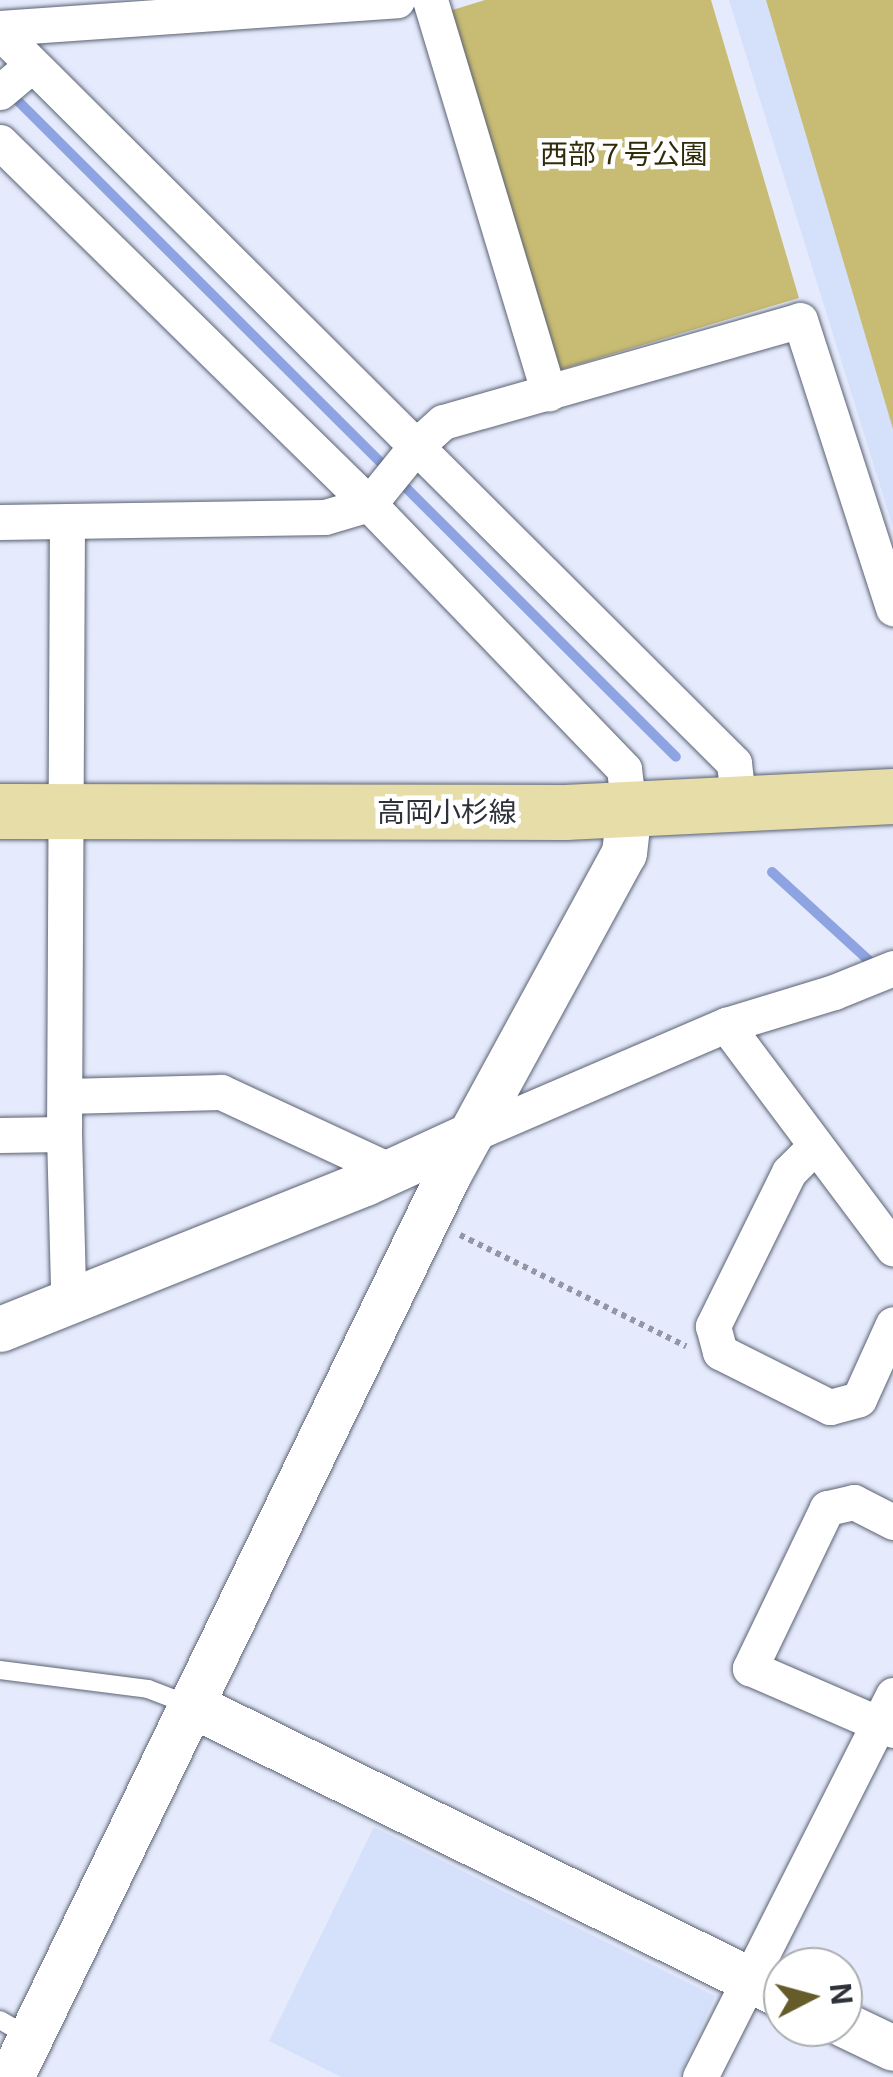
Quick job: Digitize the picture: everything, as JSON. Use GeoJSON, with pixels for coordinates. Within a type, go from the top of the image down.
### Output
{"type":"FeatureCollection","features":[{"type":"Feature","properties":{"kind":"main road","name":"高岡小杉線"},"geometry":{"type":"LineString","coordinates":[[0,811],[629,809],[893,796]]}},
{"type":"Feature","properties":{"kind":"street"},"geometry":{"type":"LineString","coordinates":[[10,2077],[15,2029],[194,1706],[426,1219],[624,853],[629,809],[624,768],[393,474],[13,80],[0,30],[99,12],[397,0]]}},
{"type":"Feature","properties":{"kind":"street"},"geometry":{"type":"LineString","coordinates":[[430,0],[549,393]]}},
{"type":"Feature","properties":{"kind":"street"},"geometry":{"type":"LineString","coordinates":[[0,142],[734,763],[739,806]]}},
{"type":"Feature","properties":{"kind":"street"},"geometry":{"type":"LineString","coordinates":[[0,522],[325,518],[393,474],[443,422],[800,320],[893,608]]}},
{"type":"Feature","properties":{"kind":"street"},"geometry":{"type":"LineString","coordinates":[[67,522],[64,1134],[68,1285],[73,1299]]}},
{"type":"Feature","properties":{"kind":"street"},"geometry":{"type":"LineString","coordinates":[[0,1329],[392,1171],[726,1025],[834,992],[893,968]]}},
{"type":"Feature","properties":{"kind":"street"},"geometry":{"type":"LineString","coordinates":[[726,1025],[893,1248]]}},
{"type":"Feature","properties":{"kind":"street"},"geometry":{"type":"LineString","coordinates":[[65,1096],[221,1092],[392,1171]]}},
{"type":"Feature","properties":{"kind":"street"},"geometry":{"type":"LineString","coordinates":[[0,1135],[64,1134]]}},
{"type":"Feature","properties":{"kind":"street"},"geometry":{"type":"LineString","coordinates":[[815,1146],[789,1172],[713,1326],[720,1352],[830,1406],[859,1399],[893,1324]]}},
{"type":"Feature","properties":{"kind":"street"},"geometry":{"type":"LineString","coordinates":[[784,1947],[889,1716],[750,1668],[827,1508],[854,1502],[893,1522]]}},
{"type":"Feature","properties":{"kind":"street"},"geometry":{"type":"LineString","coordinates":[[194,1706],[763,1987]]}},
{"type":"Feature","properties":{"kind":"street"},"geometry":{"type":"LineString","coordinates":[[700,2077],[763,1991]]}},
{"type":"Feature","properties":{"kind":"street"},"geometry":{"type":"LineString","coordinates":[[863,2034],[893,2048]]}},
{"type":"Feature","properties":{"kind":"lane"},"geometry":{"type":"LineString","coordinates":[[0,1670],[148,1689],[194,1706]]}},
{"type":"Feature","properties":{"kind":"path"},"geometry":{"type":"LineString","coordinates":[[426,1219],[688,1347],[717,1341]]}},
{"type":"Feature","properties":{"kind":"shaded area"},"geometry":{"type":"Polygon","coordinates":[[[729,0],[893,0],[893,527],[729,0]]]}},
{"type":"Feature","properties":{"kind":"shaded area"},"geometry":{"type":"Polygon","coordinates":[[[374,1827],[715,1996],[679,2077],[341,2077],[269,2041],[374,1827]]]}},
{"type":"Feature","properties":{"kind":"green space","name":"西部７号公園"},"geometry":{"type":"Polygon","coordinates":[[[485,0],[711,0],[799,298],[556,371],[449,11],[485,0]]]}},
{"type":"Feature","properties":{"kind":"green space"},"geometry":{"type":"Polygon","coordinates":[[[766,0],[893,0],[893,429],[766,0]]]}},
{"type":"Feature","properties":{"kind":"waterway"},"geometry":{"type":"LineString","coordinates":[[8,91],[676,757]]}},
{"type":"Feature","properties":{"kind":"waterway"},"geometry":{"type":"LineString","coordinates":[[772,872],[875,966]]}}]}
